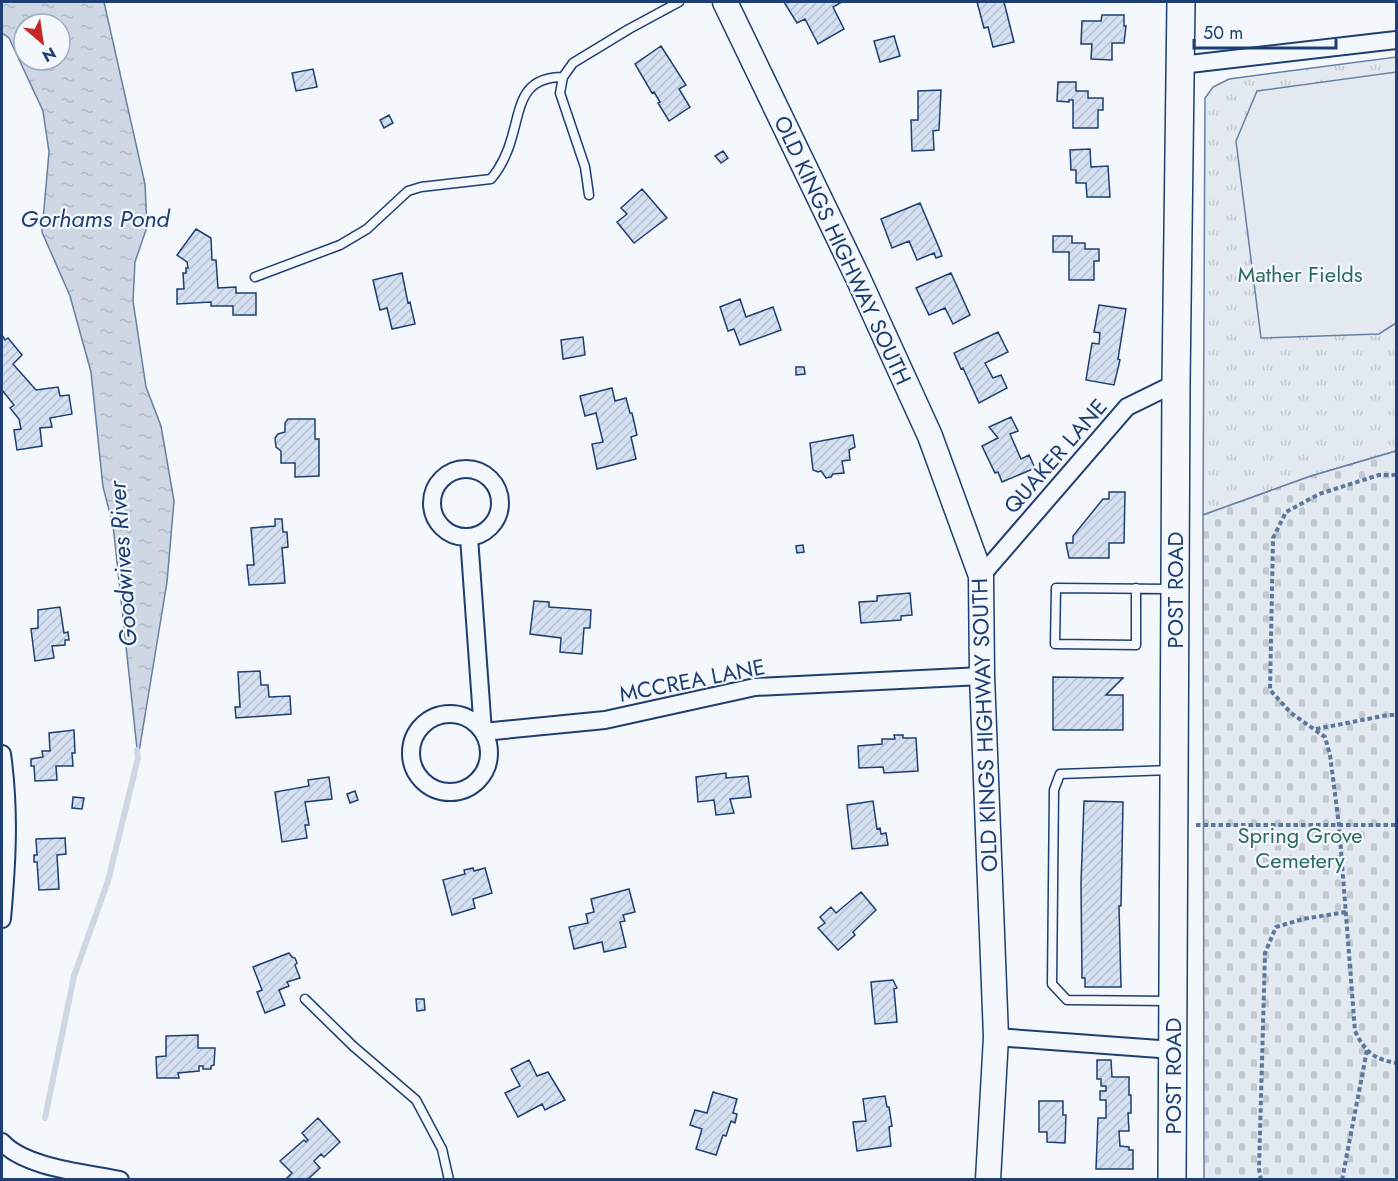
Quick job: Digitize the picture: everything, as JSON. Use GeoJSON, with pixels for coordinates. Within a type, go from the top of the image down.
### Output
{"type":"FeatureCollection","features":[{"type":"Feature","properties":{"kind":"main road","name":"POST ROAD"},"geometry":{"type":"LineString","coordinates":[[1172,1179],[1176,383],[1181,2]]}},
{"type":"Feature","properties":{"kind":"street","name":"OLD KINGS HIGHWAY SOUTH"},"geometry":{"type":"LineString","coordinates":[[725,2],[858,278],[930,436],[981,576],[982,676],[996,1037],[988,1179]]}},
{"type":"Feature","properties":{"kind":"street"},"geometry":{"type":"LineString","coordinates":[[1181,66],[1396,40]]}},
{"type":"Feature","properties":{"kind":"street","name":"QUAKER LANE"},"geometry":{"type":"LineString","coordinates":[[981,576],[1127,407],[1176,383]]}},
{"type":"Feature","properties":{"kind":"street"},"geometry":{"type":"LineString","coordinates":[[463,469],[476,470],[488,476],[496,487],[500,500],[499,513],[492,524],[482,533],[469,537],[456,536],[444,529],[436,519],[432,506],[434,493],[440,481],[450,473],[463,469]]}},
{"type":"Feature","properties":{"kind":"street"},"geometry":{"type":"LineString","coordinates":[[469,537],[483,732],[489,747],[488,762],[482,776],[470,786],[456,791],[440,791],[426,784],[416,773],[411,759],[412,743],[418,729],[425,722],[444,714],[459,715],[473,721],[483,732]]}},
{"type":"Feature","properties":{"kind":"street","name":"MCCREA LANE"},"geometry":{"type":"LineString","coordinates":[[483,732],[605,720],[755,687],[982,676]]}},
{"type":"Feature","properties":{"kind":"street"},"geometry":{"type":"LineString","coordinates":[[2,754],[8,830],[2,919]]}},
{"type":"Feature","properties":{"kind":"street"},"geometry":{"type":"LineString","coordinates":[[996,1037],[1173,1050]]}},
{"type":"Feature","properties":{"kind":"street"},"geometry":{"type":"LineString","coordinates":[[2,1142],[17,1153],[39,1163],[120,1179]]}},
{"type":"Feature","properties":{"kind":"lane"},"geometry":{"type":"LineString","coordinates":[[589,195],[585,167],[560,93],[562,77],[580,58],[679,2]]}},
{"type":"Feature","properties":{"kind":"lane"},"geometry":{"type":"LineString","coordinates":[[255,277],[340,244],[367,229],[408,191],[421,187],[478,182],[491,178],[499,170],[512,140],[520,104],[527,90],[540,81],[551,77],[562,77]]}},
{"type":"Feature","properties":{"kind":"lane"},"geometry":{"type":"LineString","coordinates":[[1136,588],[1136,645],[1055,644],[1056,588],[1136,588],[1175,589]]}},
{"type":"Feature","properties":{"kind":"lane"},"geometry":{"type":"LineString","coordinates":[[1173,1001],[1067,1000],[1052,984],[1054,790],[1060,774],[1174,770]]}},
{"type":"Feature","properties":{"kind":"lane"},"geometry":{"type":"LineString","coordinates":[[305,999],[353,1046],[416,1100],[442,1149],[448,1179]]}},
{"type":"Feature","properties":{"kind":"path"},"geometry":{"type":"LineString","coordinates":[[1396,475],[1379,475],[1319,494],[1286,512],[1273,538],[1270,690],[1291,713],[1324,737],[1330,755],[1339,825],[1355,1031],[1363,1047],[1381,1061],[1396,1063]]}},
{"type":"Feature","properties":{"kind":"path"},"geometry":{"type":"LineString","coordinates":[[1315,730],[1396,715]]}},
{"type":"Feature","properties":{"kind":"path"},"geometry":{"type":"LineString","coordinates":[[1174,825],[1396,825]]}},
{"type":"Feature","properties":{"kind":"path"},"geometry":{"type":"LineString","coordinates":[[1261,1179],[1259,1169],[1265,953],[1276,927],[1303,919],[1346,912]]}},
{"type":"Feature","properties":{"kind":"path"},"geometry":{"type":"LineString","coordinates":[[1342,1179],[1367,1050]]}},
{"type":"Feature","properties":{"kind":"green space","name":"Mather Fields"},"geometry":{"type":"Polygon","coordinates":[[[1396,57],[1396,451],[1311,476],[1203,515],[1205,98],[1213,87],[1229,79],[1396,57]]]}},
{"type":"Feature","properties":{"kind":"green space"},"geometry":{"type":"Polygon","coordinates":[[[1396,72],[1396,323],[1379,334],[1261,338],[1236,141],[1257,91],[1396,72]]]}},
{"type":"Feature","properties":{"kind":"green space","name":"Spring Grove Cemetery"},"geometry":{"type":"Polygon","coordinates":[[[1396,451],[1396,1179],[1204,1179],[1203,515],[1311,476],[1396,451]]]}},
{"type":"Feature","properties":{"kind":"water","name":"Gorhams Pond"},"geometry":{"type":"Polygon","coordinates":[[[2,2],[104,2],[145,184],[147,227],[135,262],[133,301],[146,387],[161,426],[174,501],[167,582],[138,758],[113,525],[103,487],[91,372],[70,296],[42,232],[49,152],[43,111],[25,72],[72,72],[72,12],[12,12],[12,44],[9,38],[2,33],[2,2]]]}},
{"type":"Feature","properties":{"kind":"building"},"geometry":{"type":"Polygon","coordinates":[[[784,2],[842,2],[833,7],[844,29],[818,44],[805,19],[797,23],[784,2]]]}},
{"type":"Feature","properties":{"kind":"building"},"geometry":{"type":"Polygon","coordinates":[[[977,2],[1004,2],[1014,42],[993,47],[988,27],[984,28],[977,2]]]}},
{"type":"Feature","properties":{"kind":"building"},"geometry":{"type":"Polygon","coordinates":[[[1102,15],[1124,15],[1124,26],[1126,26],[1124,43],[1112,43],[1112,60],[1091,59],[1092,44],[1081,44],[1082,21],[1101,21],[1102,15]]]}},
{"type":"Feature","properties":{"kind":"building"},"geometry":{"type":"Polygon","coordinates":[[[894,36],[900,56],[880,62],[874,41],[894,36]]]}},
{"type":"Feature","properties":{"kind":"building"},"geometry":{"type":"Polygon","coordinates":[[[661,46],[686,85],[679,89],[690,107],[669,121],[658,103],[660,102],[635,64],[661,46]]]}},
{"type":"Feature","properties":{"kind":"building"},"geometry":{"type":"Polygon","coordinates":[[[313,69],[317,87],[296,91],[292,73],[313,69]]]}},
{"type":"Feature","properties":{"kind":"building"},"geometry":{"type":"Polygon","coordinates":[[[1058,82],[1076,82],[1076,91],[1088,91],[1088,98],[1103,98],[1103,110],[1098,110],[1098,128],[1073,128],[1073,100],[1057,101],[1058,82]]]}},
{"type":"Feature","properties":{"kind":"building"},"geometry":{"type":"Polygon","coordinates":[[[941,90],[939,130],[933,131],[934,150],[912,151],[911,120],[918,120],[918,91],[941,90]]]}},
{"type":"Feature","properties":{"kind":"building"},"geometry":{"type":"Polygon","coordinates":[[[389,115],[393,123],[384,128],[380,120],[389,115]]]}},
{"type":"Feature","properties":{"kind":"building"},"geometry":{"type":"Polygon","coordinates":[[[1090,149],[1091,167],[1108,166],[1110,197],[1087,197],[1086,183],[1076,183],[1076,170],[1071,170],[1070,150],[1090,149]]]}},
{"type":"Feature","properties":{"kind":"building"},"geometry":{"type":"Polygon","coordinates":[[[723,151],[728,158],[721,163],[715,156],[723,151]]]}},
{"type":"Feature","properties":{"kind":"building"},"geometry":{"type":"Polygon","coordinates":[[[642,189],[667,218],[634,243],[617,222],[627,214],[621,208],[642,189]]]}},
{"type":"Feature","properties":{"kind":"building"},"geometry":{"type":"Polygon","coordinates":[[[920,203],[942,256],[936,258],[934,253],[917,260],[909,241],[892,248],[881,219],[920,203]]]}},
{"type":"Feature","properties":{"kind":"building"},"geometry":{"type":"Polygon","coordinates":[[[196,229],[211,238],[212,260],[216,260],[218,288],[236,287],[236,293],[256,293],[256,315],[233,315],[233,306],[211,306],[211,302],[177,304],[177,289],[184,289],[183,273],[186,273],[186,268],[188,268],[187,262],[177,255],[196,229]]]}},
{"type":"Feature","properties":{"kind":"building"},"geometry":{"type":"Polygon","coordinates":[[[1053,236],[1072,236],[1072,243],[1085,243],[1085,249],[1099,249],[1099,261],[1094,261],[1094,280],[1069,280],[1069,252],[1053,252],[1053,236]]]}},
{"type":"Feature","properties":{"kind":"building"},"geometry":{"type":"Polygon","coordinates":[[[402,273],[415,324],[392,329],[387,308],[380,310],[373,280],[402,273]]]}},
{"type":"Feature","properties":{"kind":"building"},"geometry":{"type":"Polygon","coordinates":[[[951,273],[970,315],[953,324],[945,308],[929,315],[916,288],[951,273]]]}},
{"type":"Feature","properties":{"kind":"building"},"geometry":{"type":"Polygon","coordinates":[[[740,299],[746,317],[773,307],[781,330],[740,345],[734,329],[728,331],[720,307],[740,299]]]}},
{"type":"Feature","properties":{"kind":"building"},"geometry":{"type":"Polygon","coordinates":[[[1099,305],[1126,309],[1118,359],[1120,360],[1114,385],[1086,380],[1092,343],[1099,344],[1100,333],[1094,332],[1099,305]]]}},
{"type":"Feature","properties":{"kind":"building"},"geometry":{"type":"Polygon","coordinates":[[[998,332],[1008,352],[985,363],[993,378],[1001,375],[1007,388],[979,403],[954,353],[998,332]]]}},
{"type":"Feature","properties":{"kind":"building"},"geometry":{"type":"Polygon","coordinates":[[[2,335],[5,340],[8,338],[22,355],[13,364],[36,390],[58,387],[60,396],[69,395],[72,414],[50,418],[52,427],[40,428],[42,446],[17,450],[14,430],[21,429],[19,419],[10,408],[14,405],[2,390],[2,335]]]}},
{"type":"Feature","properties":{"kind":"building"},"geometry":{"type":"Polygon","coordinates":[[[583,337],[585,355],[563,359],[561,340],[583,337]]]}},
{"type":"Feature","properties":{"kind":"building"},"geometry":{"type":"Polygon","coordinates":[[[796,367],[804,367],[805,374],[796,375],[796,367]]]}},
{"type":"Feature","properties":{"kind":"building"},"geometry":{"type":"Polygon","coordinates":[[[612,388],[615,401],[626,398],[630,413],[632,413],[637,435],[631,437],[636,459],[597,469],[592,444],[603,442],[596,413],[585,416],[580,396],[612,388]]]}},
{"type":"Feature","properties":{"kind":"building"},"geometry":{"type":"Polygon","coordinates":[[[1011,417],[1018,431],[1010,434],[1021,459],[1029,455],[1035,468],[1002,482],[982,446],[998,438],[989,427],[1011,417]]]}},
{"type":"Feature","properties":{"kind":"building"},"geometry":{"type":"Polygon","coordinates":[[[288,419],[315,419],[315,439],[319,439],[319,476],[295,477],[295,463],[281,463],[281,451],[276,447],[275,438],[278,434],[285,432],[285,423],[288,419]]]}},
{"type":"Feature","properties":{"kind":"building"},"geometry":{"type":"Polygon","coordinates":[[[853,435],[855,447],[849,450],[850,460],[842,461],[844,473],[833,474],[826,478],[821,471],[813,470],[810,443],[853,435]]]}},
{"type":"Feature","properties":{"kind":"building"},"geometry":{"type":"Polygon","coordinates":[[[1109,492],[1125,492],[1124,543],[1109,543],[1109,558],[1069,558],[1066,543],[1073,543],[1073,536],[1103,499],[1109,499],[1109,492]]]}},
{"type":"Feature","properties":{"kind":"building"},"geometry":{"type":"Polygon","coordinates":[[[275,519],[282,519],[283,532],[287,532],[288,547],[282,548],[285,583],[249,585],[247,565],[254,565],[251,528],[275,526],[275,519]]]}},
{"type":"Feature","properties":{"kind":"building"},"geometry":{"type":"Polygon","coordinates":[[[803,545],[804,552],[797,553],[796,546],[803,545]]]}},
{"type":"Feature","properties":{"kind":"building"},"geometry":{"type":"Polygon","coordinates":[[[910,593],[912,615],[901,616],[901,620],[861,623],[859,602],[877,601],[877,596],[910,593]]]}},
{"type":"Feature","properties":{"kind":"building"},"geometry":{"type":"Polygon","coordinates":[[[534,601],[549,602],[549,607],[591,610],[590,628],[584,628],[582,654],[560,652],[561,638],[530,634],[534,601]]]}},
{"type":"Feature","properties":{"kind":"building"},"geometry":{"type":"Polygon","coordinates":[[[60,607],[64,633],[68,632],[69,640],[65,640],[65,645],[52,646],[54,658],[35,661],[31,629],[38,628],[38,610],[60,607]]]}},
{"type":"Feature","properties":{"kind":"building"},"geometry":{"type":"Polygon","coordinates":[[[260,671],[261,685],[268,685],[269,697],[290,696],[291,714],[236,718],[235,707],[240,707],[238,672],[260,671]]]}},
{"type":"Feature","properties":{"kind":"building"},"geometry":{"type":"Polygon","coordinates":[[[1053,677],[1123,678],[1106,695],[1123,695],[1123,730],[1053,730],[1053,677]]]}},
{"type":"Feature","properties":{"kind":"building"},"geometry":{"type":"Polygon","coordinates":[[[74,730],[73,766],[56,766],[57,780],[35,781],[31,759],[43,757],[42,751],[50,751],[49,733],[74,730]]]}},
{"type":"Feature","properties":{"kind":"building"},"geometry":{"type":"Polygon","coordinates":[[[894,735],[916,738],[918,771],[884,773],[883,767],[859,768],[858,746],[882,744],[882,739],[895,739],[894,735]]]}},
{"type":"Feature","properties":{"kind":"building"},"geometry":{"type":"Polygon","coordinates":[[[726,773],[726,778],[748,776],[751,797],[730,799],[734,813],[716,815],[714,800],[698,802],[696,777],[726,773]]]}},
{"type":"Feature","properties":{"kind":"building"},"geometry":{"type":"Polygon","coordinates":[[[329,777],[332,799],[305,802],[309,825],[305,825],[307,838],[282,842],[275,792],[309,786],[308,780],[329,777]]]}},
{"type":"Feature","properties":{"kind":"building"},"geometry":{"type":"Polygon","coordinates":[[[355,791],[358,800],[350,803],[347,794],[355,791]]]}},
{"type":"Feature","properties":{"kind":"building"},"geometry":{"type":"Polygon","coordinates":[[[73,797],[84,798],[82,809],[72,808],[73,797]]]}},
{"type":"Feature","properties":{"kind":"building"},"geometry":{"type":"Polygon","coordinates":[[[873,801],[877,829],[880,828],[881,834],[886,833],[888,845],[852,849],[847,805],[873,801]]]}},
{"type":"Feature","properties":{"kind":"building"},"geometry":{"type":"Polygon","coordinates":[[[1084,801],[1123,802],[1121,906],[1119,906],[1121,987],[1085,987],[1085,978],[1082,978],[1081,883],[1084,801]]]}},
{"type":"Feature","properties":{"kind":"building"},"geometry":{"type":"Polygon","coordinates":[[[65,838],[66,854],[57,855],[59,889],[39,890],[37,862],[34,862],[34,855],[37,855],[36,839],[65,838]]]}},
{"type":"Feature","properties":{"kind":"building"},"geometry":{"type":"Polygon","coordinates":[[[473,868],[474,871],[485,868],[492,893],[473,899],[475,908],[452,915],[443,880],[465,874],[464,870],[473,868]]]}},
{"type":"Feature","properties":{"kind":"building"},"geometry":{"type":"Polygon","coordinates":[[[629,889],[635,912],[623,915],[625,921],[620,922],[626,947],[604,952],[602,942],[574,949],[569,927],[588,923],[586,914],[594,912],[591,899],[629,889]]]}},
{"type":"Feature","properties":{"kind":"building"},"geometry":{"type":"Polygon","coordinates":[[[861,892],[876,910],[853,932],[855,935],[838,950],[818,928],[825,923],[820,917],[831,907],[836,913],[861,892]]]}},
{"type":"Feature","properties":{"kind":"building"},"geometry":{"type":"Polygon","coordinates":[[[289,953],[295,958],[300,978],[287,982],[289,986],[279,990],[285,1005],[265,1013],[257,992],[262,990],[253,967],[289,953]]]}},
{"type":"Feature","properties":{"kind":"building"},"geometry":{"type":"Polygon","coordinates":[[[893,980],[897,988],[894,989],[897,1022],[875,1024],[871,982],[893,980]]]}},
{"type":"Feature","properties":{"kind":"building"},"geometry":{"type":"Polygon","coordinates":[[[416,999],[424,999],[425,1010],[417,1011],[416,999]]]}},
{"type":"Feature","properties":{"kind":"building"},"geometry":{"type":"Polygon","coordinates":[[[198,1035],[198,1048],[215,1048],[214,1065],[211,1069],[203,1069],[203,1066],[199,1066],[199,1071],[178,1073],[179,1078],[157,1078],[156,1057],[166,1056],[166,1036],[198,1035]]]}},
{"type":"Feature","properties":{"kind":"building"},"geometry":{"type":"Polygon","coordinates":[[[529,1060],[537,1076],[548,1072],[565,1100],[545,1110],[542,1104],[518,1117],[505,1093],[520,1086],[511,1069],[529,1060]]]}},
{"type":"Feature","properties":{"kind":"building"},"geometry":{"type":"Polygon","coordinates":[[[1097,1060],[1111,1060],[1112,1077],[1129,1077],[1131,1113],[1128,1113],[1129,1131],[1119,1131],[1120,1146],[1133,1150],[1133,1169],[1096,1169],[1098,1118],[1106,1118],[1106,1100],[1100,1100],[1100,1091],[1106,1091],[1106,1086],[1101,1086],[1101,1079],[1097,1079],[1097,1060]]]}},
{"type":"Feature","properties":{"kind":"building"},"geometry":{"type":"Polygon","coordinates":[[[713,1092],[737,1099],[733,1113],[737,1114],[735,1123],[731,1121],[716,1155],[696,1149],[702,1129],[690,1125],[695,1110],[707,1113],[713,1092]]]}},
{"type":"Feature","properties":{"kind":"building"},"geometry":{"type":"Polygon","coordinates":[[[885,1096],[892,1126],[889,1127],[891,1146],[857,1151],[853,1122],[866,1121],[863,1099],[885,1096]]]}},
{"type":"Feature","properties":{"kind":"building"},"geometry":{"type":"Polygon","coordinates":[[[1039,1101],[1063,1101],[1063,1115],[1066,1115],[1065,1143],[1047,1142],[1047,1132],[1039,1132],[1039,1101]]]}},
{"type":"Feature","properties":{"kind":"building"},"geometry":{"type":"Polygon","coordinates":[[[318,1118],[340,1142],[324,1157],[321,1154],[314,1161],[320,1168],[307,1180],[285,1180],[292,1173],[280,1161],[304,1140],[306,1142],[308,1140],[302,1133],[318,1118]]]}},
{"type":"Feature","properties":{"kind":"waterway","name":"Goodwives River"},"geometry":{"type":"LineString","coordinates":[[45,1118],[74,976],[108,881],[138,758],[137,750]]}}]}
